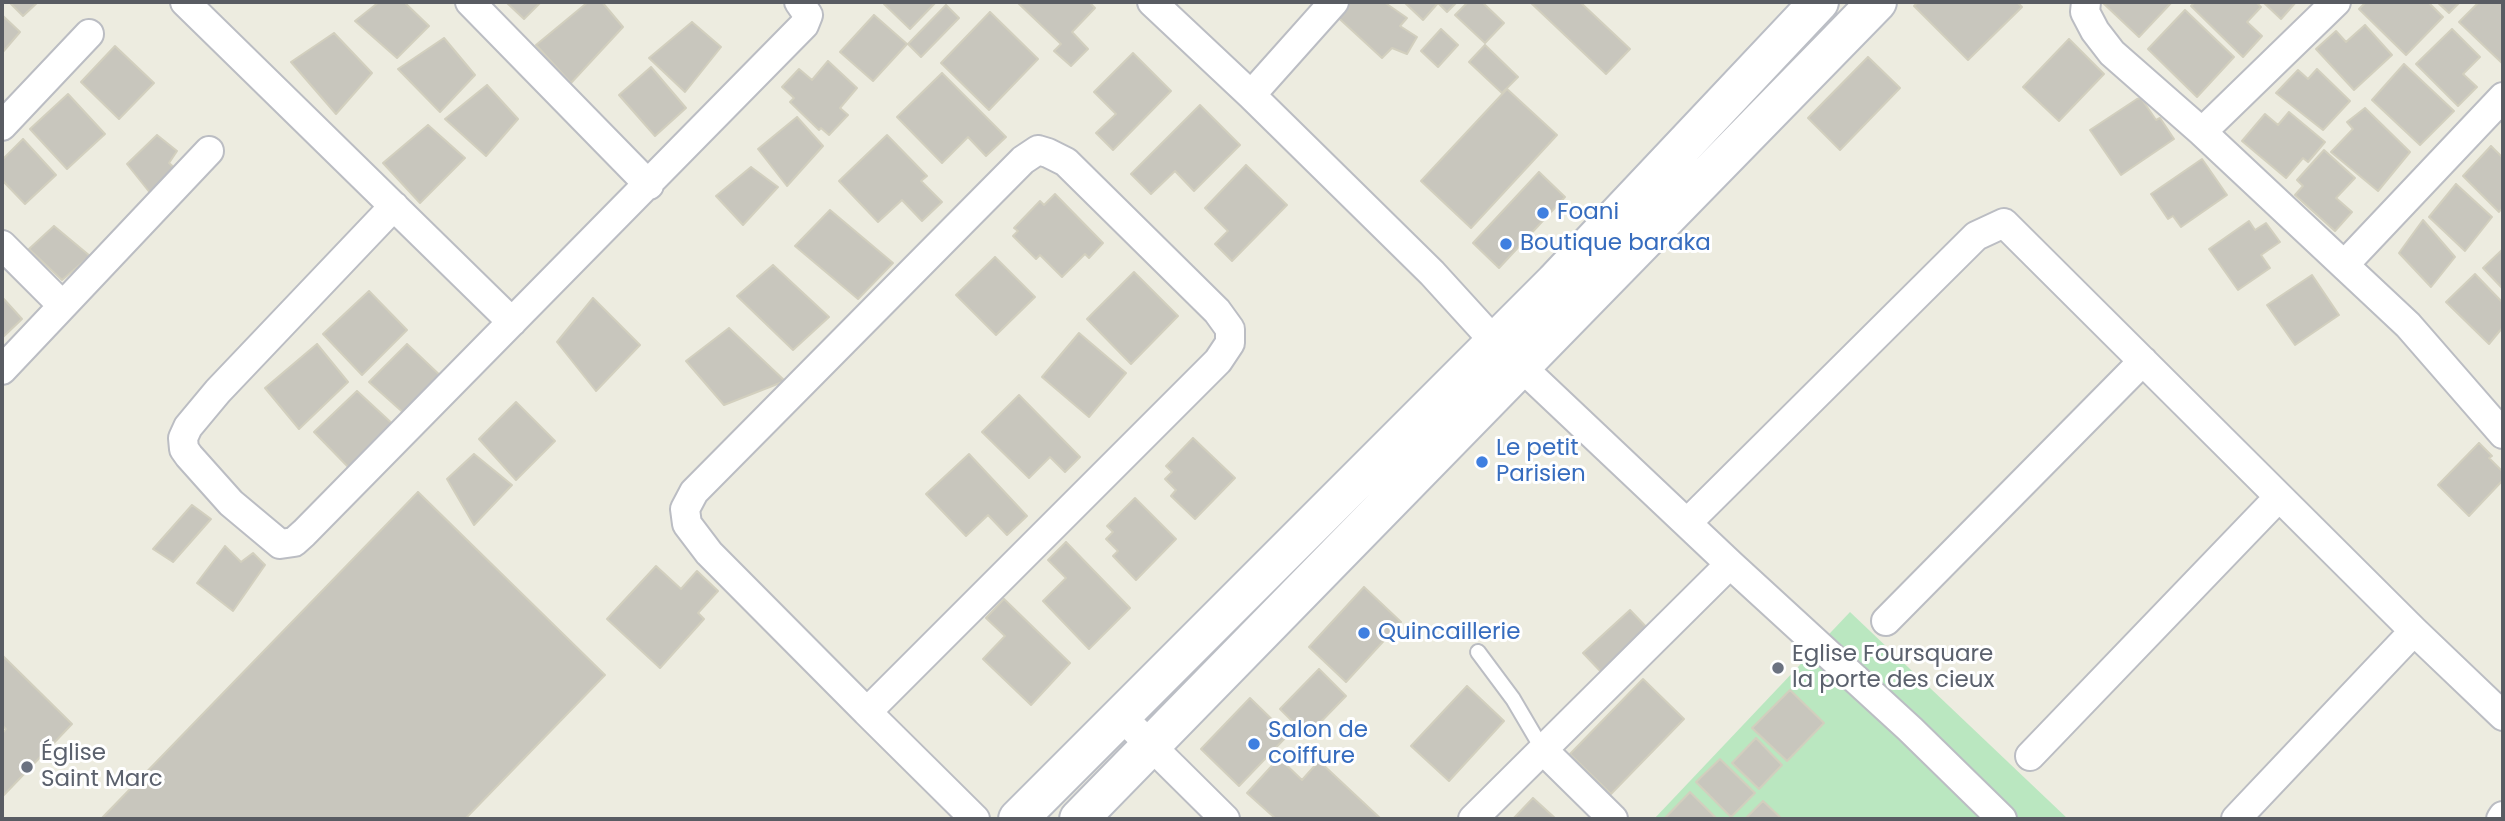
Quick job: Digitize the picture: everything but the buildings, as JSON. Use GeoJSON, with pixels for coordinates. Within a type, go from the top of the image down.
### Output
{"type":"FeatureCollection","features":[{"type":"Feature","properties":{"kind":"main road"},"geometry":{"type":"LineString","coordinates":[[1018,819],[1121,716],[1508,354],[1877,2]]}},
{"type":"Feature","properties":{"kind":"main road"},"geometry":{"type":"LineString","coordinates":[[1079,819],[1508,354],[1555,282],[1815,3]]}},
{"type":"Feature","properties":{"kind":"street"},"geometry":{"type":"LineString","coordinates":[[185,2],[512,322]]}},
{"type":"Feature","properties":{"kind":"street"},"geometry":{"type":"LineString","coordinates":[[470,2],[649,185]]}},
{"type":"Feature","properties":{"kind":"street"},"geometry":{"type":"LineString","coordinates":[[394,206],[218,391],[188,427],[183,438],[184,449],[231,503],[275,542],[294,542],[649,185],[804,25],[808,15],[799,2]]}},
{"type":"Feature","properties":{"kind":"street"},"geometry":{"type":"LineString","coordinates":[[1152,2],[1432,274],[1508,354],[1730,564],[1910,729],[2002,819]]}},
{"type":"Feature","properties":{"kind":"street"},"geometry":{"type":"LineString","coordinates":[[1251,96],[1334,2]]}},
{"type":"Feature","properties":{"kind":"street"},"geometry":{"type":"LineString","coordinates":[[2086,2],[2085,12],[2112,53],[2345,264],[2499,420]]}},
{"type":"Feature","properties":{"kind":"street"},"geometry":{"type":"LineString","coordinates":[[2202,132],[2336,2]]}},
{"type":"Feature","properties":{"kind":"street"},"geometry":{"type":"LineString","coordinates":[[2,126],[89,34]]}},
{"type":"Feature","properties":{"kind":"street"},"geometry":{"type":"LineString","coordinates":[[2345,264],[2503,97]]}},
{"type":"Feature","properties":{"kind":"street"},"geometry":{"type":"LineString","coordinates":[[867,712],[1218,361],[1230,343],[1230,329],[1217,311],[1066,163],[1048,153],[1038,150],[1023,160],[694,492],[685,509],[687,524],[709,554],[867,712],[975,819]]}},
{"type":"Feature","properties":{"kind":"street"},"geometry":{"type":"LineString","coordinates":[[2,370],[209,151]]}},
{"type":"Feature","properties":{"kind":"street"},"geometry":{"type":"LineString","coordinates":[[1687,523],[1976,236],[2004,223],[2503,716]]}},
{"type":"Feature","properties":{"kind":"street"},"geometry":{"type":"LineString","coordinates":[[2,245],[62,304]]}},
{"type":"Feature","properties":{"kind":"street"},"geometry":{"type":"LineString","coordinates":[[1886,621],[2143,361]]}},
{"type":"Feature","properties":{"kind":"street"},"geometry":{"type":"LineString","coordinates":[[2030,756],[2279,497]]}},
{"type":"Feature","properties":{"kind":"street"},"geometry":{"type":"LineString","coordinates":[[1473,819],[1730,564]]}},
{"type":"Feature","properties":{"kind":"street"},"geometry":{"type":"LineString","coordinates":[[2236,819],[2414,631]]}},
{"type":"Feature","properties":{"kind":"street"},"geometry":{"type":"LineString","coordinates":[[1121,716],[1225,819]]}},
{"type":"Feature","properties":{"kind":"street"},"geometry":{"type":"LineString","coordinates":[[1543,750],[1613,819]]}},
{"type":"Feature","properties":{"kind":"lane"},"geometry":{"type":"LineString","coordinates":[[1478,652],[1513,699],[1543,750]]}},
{"type":"Feature","properties":{"kind":"green space"},"geometry":{"type":"Polygon","coordinates":[[[1850,612],[2068,819],[1654,819],[1850,612]]]}},
{"type":"Feature","properties":{"kind":"place","name":"Foani"},"geometry":{"type":"Point","coordinates":[1543,213]}},
{"type":"Feature","properties":{"kind":"place","name":"Boutique baraka"},"geometry":{"type":"Point","coordinates":[1506,244]}},
{"type":"Feature","properties":{"kind":"place","name":"Le petit Parisien"},"geometry":{"type":"Point","coordinates":[1482,462]}},
{"type":"Feature","properties":{"kind":"place","name":"Quincaillerie"},"geometry":{"type":"Point","coordinates":[1364,633]}},
{"type":"Feature","properties":{"kind":"place","name":"Eglise Foursquare la porte des cieux"},"geometry":{"type":"Point","coordinates":[1778,668]}},
{"type":"Feature","properties":{"kind":"place","name":"Salon de coiffure"},"geometry":{"type":"Point","coordinates":[1254,744]}},
{"type":"Feature","properties":{"kind":"place","name":"Église Saint Marc"},"geometry":{"type":"Point","coordinates":[27,767]}}]}
